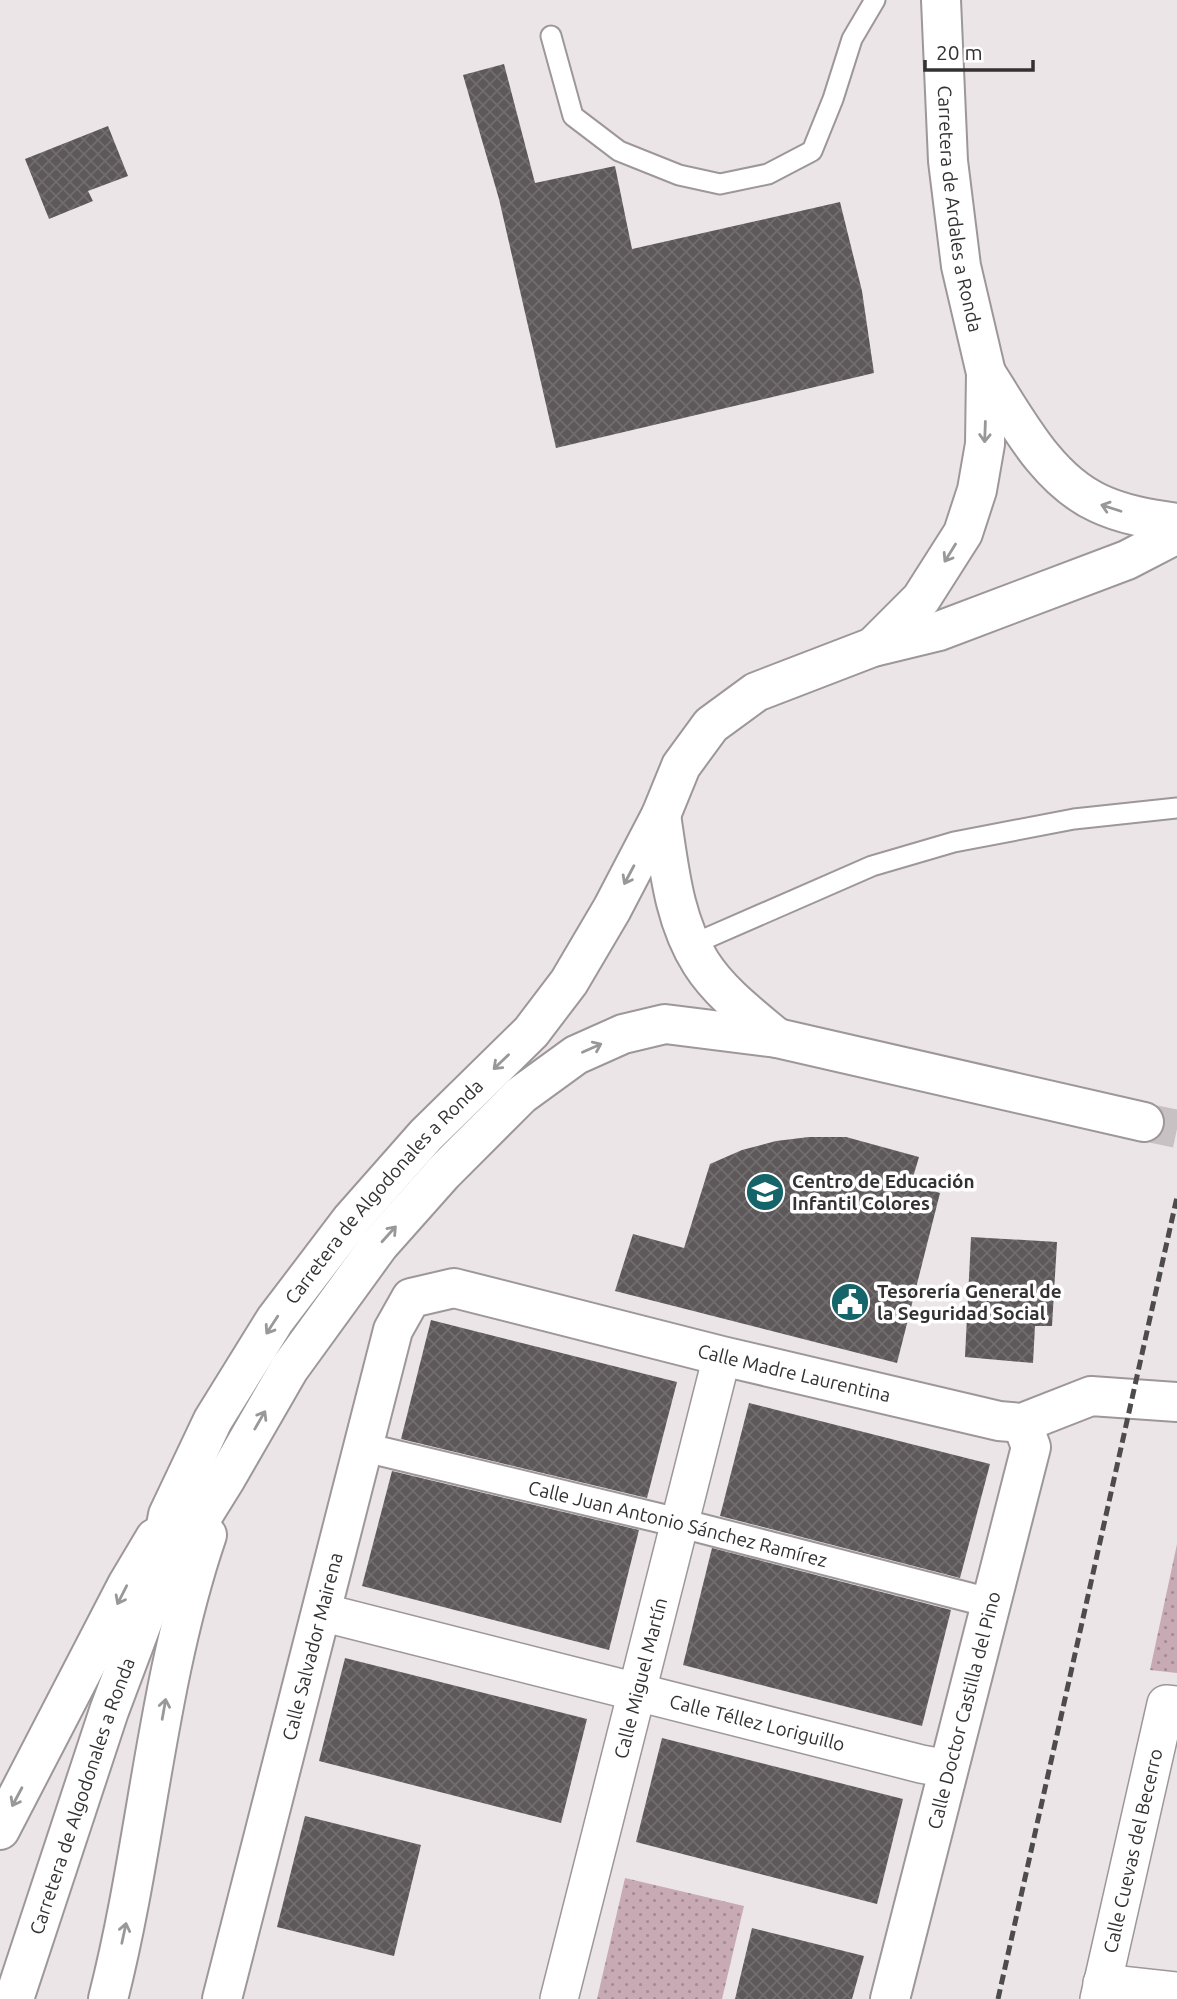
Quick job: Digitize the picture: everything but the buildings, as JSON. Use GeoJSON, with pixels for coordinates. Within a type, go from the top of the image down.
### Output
{"type":"FeatureCollection","features":[{"type":"Feature","properties":{"kind":"main road","name":"Carretera de Ardales a Ronda"},"geometry":{"type":"LineString","coordinates":[[941,0],[948,161],[961,266],[986,373]]}},
{"type":"Feature","properties":{"kind":"main road"},"geometry":{"type":"LineString","coordinates":[[986,373],[1028,439],[1062,480],[1097,503],[1140,517],[1177,523]]}},
{"type":"Feature","properties":{"kind":"main road"},"geometry":{"type":"LineString","coordinates":[[873,647],[921,599],[963,533],[977,491],[985,444],[986,373]]}},
{"type":"Feature","properties":{"kind":"main road","name":"Carretera de Algodonales a Ronda"},"geometry":{"type":"LineString","coordinates":[[14,1999],[109,1711],[153,1594],[168,1515],[213,1420],[275,1320],[351,1220],[426,1135],[531,1032],[569,982],[612,909],[661,815],[681,766],[711,725],[756,692],[873,647],[939,631],[1127,560],[1177,534]]}},
{"type":"Feature","properties":{"kind":"main road"},"geometry":{"type":"LineString","coordinates":[[661,815],[671,882],[684,930],[691,945],[703,966],[734,1002],[777,1038]]}},
{"type":"Feature","properties":{"kind":"main road","name":"Carretera de Algodonales a Ronda"},"geometry":{"type":"LineString","coordinates":[[153,1594],[225,1480],[289,1369],[379,1245],[443,1173],[522,1095],[576,1055],[623,1034],[665,1024],[777,1038],[1144,1122]]}},
{"type":"Feature","properties":{"kind":"main road","name":"Calle Madre Laurentina"},"geometry":{"type":"LineString","coordinates":[[411,1298],[454,1287],[963,1414],[1022,1423]]}},
{"type":"Feature","properties":{"kind":"main road","name":"Calle Salvador Mairena"},"geometry":{"type":"LineString","coordinates":[[222,1999],[393,1330],[411,1298]]}},
{"type":"Feature","properties":{"kind":"main road"},"geometry":{"type":"LineString","coordinates":[[1022,1423],[1091,1396],[1177,1402]]}},
{"type":"Feature","properties":{"kind":"main road","name":"Calle Doctor Castilla del Pino"},"geometry":{"type":"LineString","coordinates":[[890,1999],[1031,1447],[1022,1423]]}},
{"type":"Feature","properties":{"kind":"main road"},"geometry":{"type":"LineString","coordinates":[[108,1999],[135,1876],[175,1644],[198,1560],[225,1480]]}},
{"type":"Feature","properties":{"kind":"main road"},"geometry":{"type":"LineString","coordinates":[[0,1830],[127,1585],[168,1515]]}},
{"type":"Feature","properties":{"kind":"street","name":"Calle Miguel Martín"},"geometry":{"type":"LineString","coordinates":[[559,1999],[722,1356]]}},
{"type":"Feature","properties":{"kind":"street","name":"Calle Juan Antonio Sánchez Ramírez"},"geometry":{"type":"LineString","coordinates":[[363,1447],[680,1523],[991,1603]]}},
{"type":"Feature","properties":{"kind":"street","name":"Calle Téllez Loriguillo"},"geometry":{"type":"LineString","coordinates":[[321,1612],[948,1769]]}},
{"type":"Feature","properties":{"kind":"street","name":"Calle Cuevas del Becerro"},"geometry":{"type":"LineString","coordinates":[[1101,1991],[1171,1704]]}},
{"type":"Feature","properties":{"kind":"street"},"geometry":{"type":"LineString","coordinates":[[1101,1991],[1177,1992]]}},
{"type":"Feature","properties":{"kind":"lane"},"geometry":{"type":"LineString","coordinates":[[551,36],[573,116],[619,152],[679,175],[720,184],[768,174],[812,151],[833,99],[852,39],[876,0]]}},
{"type":"Feature","properties":{"kind":"lane"},"geometry":{"type":"LineString","coordinates":[[691,945],[872,866],[954,842],[1074,819],[1177,808]]}},
{"type":"Feature","properties":{"kind":"shaded area"},"geometry":{"type":"Polygon","coordinates":[[[1177,1544],[1177,1673],[1150,1670],[1177,1544]]]}},
{"type":"Feature","properties":{"kind":"shaded area"},"geometry":{"type":"Polygon","coordinates":[[[625,1878],[744,1906],[722,1999],[597,1999],[625,1878]]]}},
{"type":"Feature","properties":{"kind":"tunnel"},"geometry":{"type":"LineString","coordinates":[[1144,1122],[1177,1129]]}},
{"type":"Feature","properties":{"kind":"railway"},"geometry":{"type":"LineString","coordinates":[[998,1999],[1177,1197]]}},
{"type":"Feature","properties":{"kind":"place","name":"Centro de Educación Infantil Colores"},"geometry":{"type":"Point","coordinates":[765,1192]}},
{"type":"Feature","properties":{"kind":"place","name":"Tesorería General de la Seguridad Social"},"geometry":{"type":"Point","coordinates":[850,1302]}}]}
